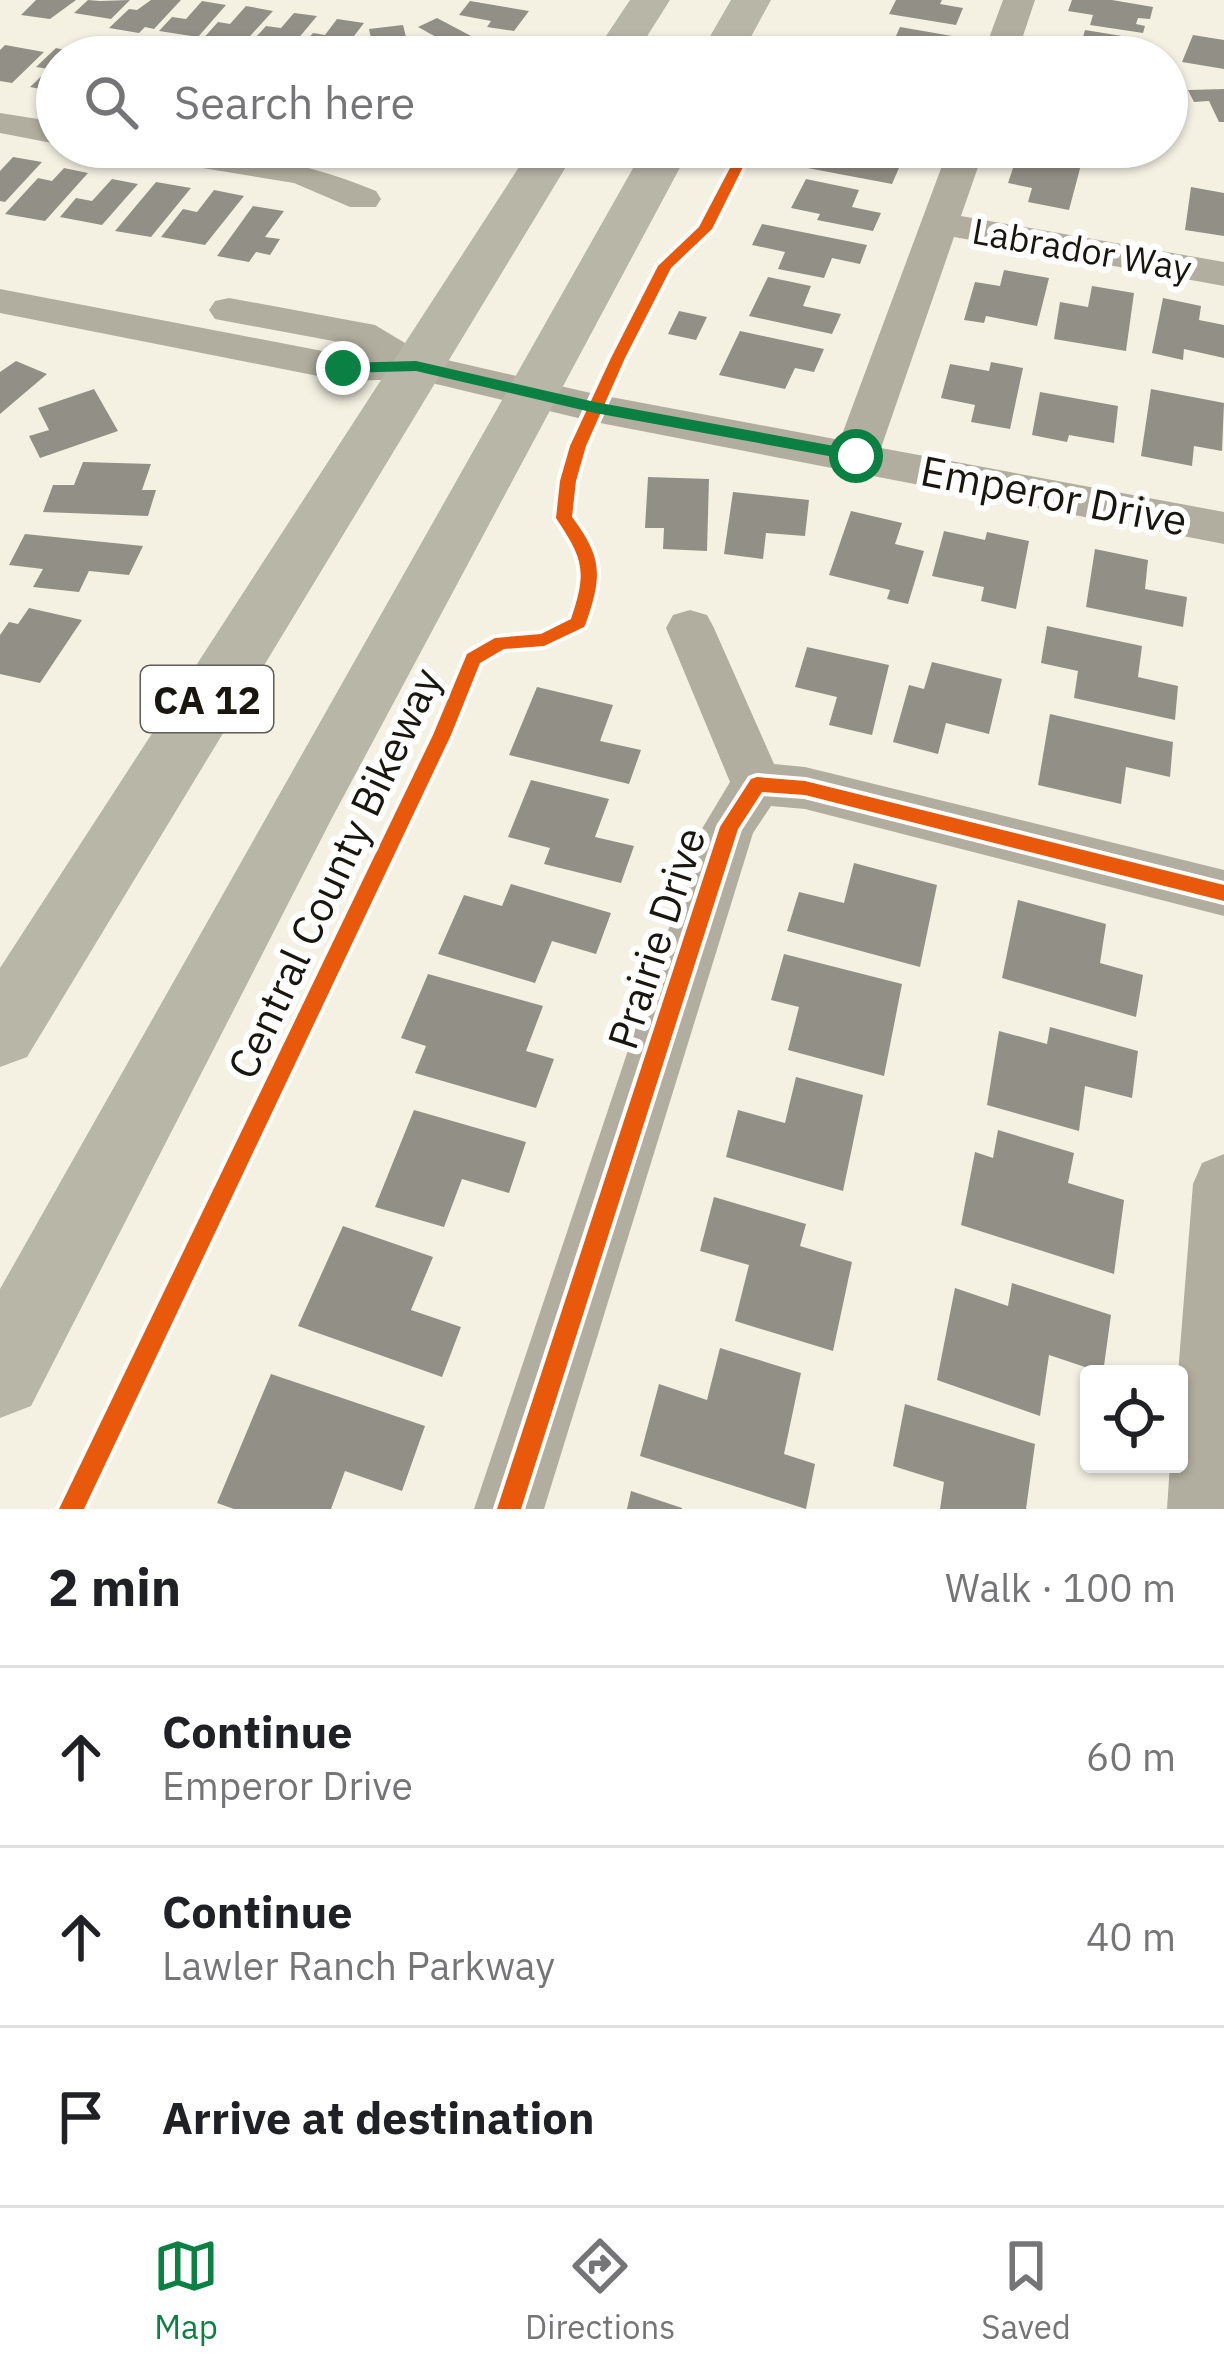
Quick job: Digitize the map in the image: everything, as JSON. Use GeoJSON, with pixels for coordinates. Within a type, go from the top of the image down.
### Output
{"type":"FeatureCollection","features":[{"type":"Feature","properties":{"kind":"highway"},"geometry":{"type":"LineString","coordinates":[[627,36],[650,0]]}},
{"type":"Feature","properties":{"kind":"highway"},"geometry":{"type":"LineString","coordinates":[[731,36],[752,0]]}},
{"type":"Feature","properties":{"kind":"highway","name":"CA 12"},"geometry":{"type":"LineString","coordinates":[[0,1033],[542,168]]}},
{"type":"Feature","properties":{"kind":"highway","name":"CA 12"},"geometry":{"type":"LineString","coordinates":[[0,1375],[656,168]]}},
{"type":"Feature","properties":{"kind":"street"},"geometry":{"type":"LineString","coordinates":[[1006,36],[1019,0]]}},
{"type":"Feature","properties":{"kind":"street"},"geometry":{"type":"LineString","coordinates":[[0,124],[36,130]]}},
{"type":"Feature","properties":{"kind":"street"},"geometry":{"type":"LineString","coordinates":[[267,168],[303,174],[363,199]]}},
{"type":"Feature","properties":{"kind":"street"},"geometry":{"type":"LineString","coordinates":[[856,456],[960,168]]}},
{"type":"Feature","properties":{"kind":"street","name":"Labrador Way"},"geometry":{"type":"LineString","coordinates":[[940,223],[1224,274]]}},
{"type":"Feature","properties":{"kind":"street"},"geometry":{"type":"LineString","coordinates":[[0,267],[361,334],[416,366]]}},
{"type":"Feature","properties":{"kind":"street"},"geometry":{"type":"LineString","coordinates":[[0,301],[343,368],[416,366]]}},
{"type":"Feature","properties":{"kind":"street","name":"Emperor Drive"},"geometry":{"type":"LineString","coordinates":[[416,366],[530,393],[1224,528]]}},
{"type":"Feature","properties":{"kind":"street"},"geometry":{"type":"LineString","coordinates":[[690,628],[757,784],[805,788],[1224,893]]}},
{"type":"Feature","properties":{"kind":"street","name":"Prairie Drive"},"geometry":{"type":"LineString","coordinates":[[508,1509],[729,827],[757,784]]}},
{"type":"Feature","properties":{"kind":"street"},"geometry":{"type":"LineString","coordinates":[[1202,1509],[1224,1184]]}},
{"type":"Feature","properties":{"kind":"building"},"geometry":{"type":"Polygon","coordinates":[[[36,0],[76,0],[50,19],[21,15],[36,0]]]}},
{"type":"Feature","properties":{"kind":"building"},"geometry":{"type":"Polygon","coordinates":[[[88,0],[130,0],[111,19],[74,13],[88,0]]]}},
{"type":"Feature","properties":{"kind":"building"},"geometry":{"type":"Polygon","coordinates":[[[151,0],[181,0],[154,29],[145,27],[139,33],[109,28],[129,9],[137,10],[151,0]]]}},
{"type":"Feature","properties":{"kind":"building"},"geometry":{"type":"Polygon","coordinates":[[[896,0],[942,0],[940,4],[963,8],[956,25],[889,14],[896,0]]]}},
{"type":"Feature","properties":{"kind":"building"},"geometry":{"type":"Polygon","coordinates":[[[1072,0],[1153,7],[1150,19],[1138,18],[1136,24],[1145,26],[1143,33],[1090,25],[1093,15],[1068,11],[1072,0]]]}},
{"type":"Feature","properties":{"kind":"building"},"geometry":{"type":"Polygon","coordinates":[[[202,1],[226,5],[199,36],[159,31],[172,17],[186,19],[202,1]]]}},
{"type":"Feature","properties":{"kind":"building"},"geometry":{"type":"Polygon","coordinates":[[[470,1],[529,11],[514,31],[487,27],[491,21],[459,15],[470,1]]]}},
{"type":"Feature","properties":{"kind":"building"},"geometry":{"type":"Polygon","coordinates":[[[246,6],[273,11],[250,36],[205,36],[218,22],[230,24],[246,6]]]}},
{"type":"Feature","properties":{"kind":"building"},"geometry":{"type":"Polygon","coordinates":[[[294,13],[317,16],[300,36],[257,36],[266,26],[281,28],[294,13]]]}},
{"type":"Feature","properties":{"kind":"building"},"geometry":{"type":"Polygon","coordinates":[[[437,18],[471,36],[434,36],[418,27],[437,18]]]}},
{"type":"Feature","properties":{"kind":"building"},"geometry":{"type":"Polygon","coordinates":[[[337,19],[364,23],[354,36],[311,36],[325,35],[337,19]]]}},
{"type":"Feature","properties":{"kind":"building"},"geometry":{"type":"Polygon","coordinates":[[[403,25],[406,36],[370,36],[369,29],[403,25]]]}},
{"type":"Feature","properties":{"kind":"building"},"geometry":{"type":"Polygon","coordinates":[[[900,27],[952,36],[896,36],[900,27]]]}},
{"type":"Feature","properties":{"kind":"building"},"geometry":{"type":"Polygon","coordinates":[[[1085,30],[1122,36],[1083,36],[1085,30]]]}},
{"type":"Feature","properties":{"kind":"building"},"geometry":{"type":"Polygon","coordinates":[[[1193,35],[1224,40],[1224,69],[1188,63],[1193,35]]]}},
{"type":"Feature","properties":{"kind":"building"},"geometry":{"type":"Polygon","coordinates":[[[5,45],[36,51],[36,60],[12,83],[0,81],[0,50],[5,45]]]}},
{"type":"Feature","properties":{"kind":"building"},"geometry":{"type":"Polygon","coordinates":[[[1224,89],[1224,122],[1219,122],[1209,101],[1194,102],[1188,90],[1224,89]]]}},
{"type":"Feature","properties":{"kind":"building"},"geometry":{"type":"Polygon","coordinates":[[[13,157],[36,161],[36,168],[5,202],[0,201],[0,171],[13,157]]]}},
{"type":"Feature","properties":{"kind":"building"},"geometry":{"type":"Polygon","coordinates":[[[64,168],[88,173],[45,221],[5,214],[38,178],[52,181],[64,168]]]}},
{"type":"Feature","properties":{"kind":"building"},"geometry":{"type":"Polygon","coordinates":[[[808,168],[899,168],[892,184],[808,168]]]}},
{"type":"Feature","properties":{"kind":"building"},"geometry":{"type":"Polygon","coordinates":[[[1013,168],[1080,168],[1069,210],[1028,202],[1032,188],[1008,183],[1013,168]]]}},
{"type":"Feature","properties":{"kind":"building"},"geometry":{"type":"Polygon","coordinates":[[[112,179],[138,184],[102,225],[60,217],[76,198],[92,201],[112,179]]]}},
{"type":"Feature","properties":{"kind":"building"},"geometry":{"type":"Polygon","coordinates":[[[806,179],[859,190],[852,207],[881,213],[873,231],[817,220],[820,214],[791,208],[806,179]]]}},
{"type":"Feature","properties":{"kind":"building"},"geometry":{"type":"Polygon","coordinates":[[[156,182],[191,188],[151,237],[115,231],[156,182]]]}},
{"type":"Feature","properties":{"kind":"building"},"geometry":{"type":"Polygon","coordinates":[[[1191,187],[1224,193],[1224,236],[1185,230],[1191,187]]]}},
{"type":"Feature","properties":{"kind":"building"},"geometry":{"type":"Polygon","coordinates":[[[214,190],[244,196],[205,245],[161,237],[183,209],[197,212],[214,190]]]}},
{"type":"Feature","properties":{"kind":"building"},"geometry":{"type":"Polygon","coordinates":[[[253,206],[284,211],[265,237],[280,239],[270,255],[256,252],[249,262],[217,256],[253,206]]]}},
{"type":"Feature","properties":{"kind":"building"},"geometry":{"type":"Polygon","coordinates":[[[762,224],[867,245],[860,264],[832,258],[824,278],[778,269],[785,252],[752,245],[762,224]]]}},
{"type":"Feature","properties":{"kind":"building"},"geometry":{"type":"Polygon","coordinates":[[[1004,270],[1049,278],[1037,326],[986,316],[984,323],[964,320],[975,282],[1000,286],[1004,270]]]}},
{"type":"Feature","properties":{"kind":"building"},"geometry":{"type":"Polygon","coordinates":[[[768,277],[811,286],[803,306],[841,314],[832,334],[749,316],[768,277]]]}},
{"type":"Feature","properties":{"kind":"building"},"geometry":{"type":"Polygon","coordinates":[[[1092,286],[1134,293],[1126,351],[1054,339],[1060,302],[1088,307],[1092,286]]]}},
{"type":"Feature","properties":{"kind":"building"},"geometry":{"type":"Polygon","coordinates":[[[1163,298],[1201,306],[1199,320],[1224,325],[1224,358],[1184,349],[1183,360],[1152,353],[1163,298]]]}},
{"type":"Feature","properties":{"kind":"building"},"geometry":{"type":"Polygon","coordinates":[[[679,311],[707,317],[696,340],[668,334],[679,311]]]}},
{"type":"Feature","properties":{"kind":"building"},"geometry":{"type":"Polygon","coordinates":[[[740,331],[824,349],[814,372],[795,368],[785,389],[719,375],[740,331]]]}},
{"type":"Feature","properties":{"kind":"building"},"geometry":{"type":"Polygon","coordinates":[[[16,361],[47,374],[0,414],[0,372],[16,361]]]}},
{"type":"Feature","properties":{"kind":"building"},"geometry":{"type":"Polygon","coordinates":[[[991,362],[1023,368],[1010,429],[971,422],[975,405],[941,398],[950,364],[989,371],[991,362]]]}},
{"type":"Feature","properties":{"kind":"building"},"geometry":{"type":"Polygon","coordinates":[[[94,389],[118,431],[40,458],[29,436],[49,430],[38,408],[94,389]]]}},
{"type":"Feature","properties":{"kind":"building"},"geometry":{"type":"Polygon","coordinates":[[[1151,389],[1224,403],[1222,451],[1194,446],[1192,466],[1141,456],[1151,389]]]}},
{"type":"Feature","properties":{"kind":"building"},"geometry":{"type":"Polygon","coordinates":[[[1040,392],[1118,406],[1114,443],[1032,435],[1040,392]]]}},
{"type":"Feature","properties":{"kind":"building"},"geometry":{"type":"Polygon","coordinates":[[[83,462],[151,464],[142,490],[156,490],[148,516],[43,512],[53,485],[74,485],[83,462]]]}},
{"type":"Feature","properties":{"kind":"building"},"geometry":{"type":"Polygon","coordinates":[[[648,477],[709,479],[707,551],[663,549],[664,528],[645,528],[648,477]]]}},
{"type":"Feature","properties":{"kind":"building"},"geometry":{"type":"Polygon","coordinates":[[[733,492],[809,500],[805,536],[766,533],[763,559],[724,554],[733,492]]]}},
{"type":"Feature","properties":{"kind":"building"},"geometry":{"type":"Polygon","coordinates":[[[851,511],[902,523],[895,544],[924,551],[908,604],[887,599],[890,590],[829,575],[851,511]]]}},
{"type":"Feature","properties":{"kind":"building"},"geometry":{"type":"Polygon","coordinates":[[[944,531],[985,540],[987,532],[1029,541],[1016,609],[981,601],[984,587],[932,576],[944,531]]]}},
{"type":"Feature","properties":{"kind":"building"},"geometry":{"type":"Polygon","coordinates":[[[25,534],[143,546],[129,575],[89,571],[79,592],[33,587],[43,569],[9,565],[25,534]]]}},
{"type":"Feature","properties":{"kind":"building"},"geometry":{"type":"Polygon","coordinates":[[[1095,549],[1148,560],[1145,589],[1187,597],[1183,627],[1086,607],[1095,549]]]}},
{"type":"Feature","properties":{"kind":"building"},"geometry":{"type":"Polygon","coordinates":[[[29,608],[82,620],[40,683],[0,674],[0,635],[9,622],[18,624],[29,608]]]}},
{"type":"Feature","properties":{"kind":"building"},"geometry":{"type":"Polygon","coordinates":[[[1047,626],[1142,646],[1138,677],[1178,686],[1175,720],[1074,698],[1078,671],[1041,663],[1047,626]]]}},
{"type":"Feature","properties":{"kind":"building"},"geometry":{"type":"Polygon","coordinates":[[[807,647],[889,665],[872,735],[829,725],[837,697],[795,687],[807,647]]]}},
{"type":"Feature","properties":{"kind":"building"},"geometry":{"type":"Polygon","coordinates":[[[932,662],[1002,679],[989,734],[946,723],[938,754],[893,742],[909,685],[924,689],[932,662]]]}},
{"type":"Feature","properties":{"kind":"building"},"geometry":{"type":"Polygon","coordinates":[[[537,687],[613,705],[600,741],[641,750],[629,784],[509,755],[537,687]]]}},
{"type":"Feature","properties":{"kind":"building"},"geometry":{"type":"Polygon","coordinates":[[[1050,714],[1173,742],[1170,777],[1126,767],[1121,804],[1038,785],[1050,714]]]}},
{"type":"Feature","properties":{"kind":"building"},"geometry":{"type":"Polygon","coordinates":[[[531,780],[609,799],[595,837],[634,846],[621,883],[544,864],[550,848],[508,837],[531,780]]]}},
{"type":"Feature","properties":{"kind":"building"},"geometry":{"type":"Polygon","coordinates":[[[854,863],[937,885],[920,967],[787,931],[799,892],[844,903],[854,863]]]}},
{"type":"Feature","properties":{"kind":"building"},"geometry":{"type":"Polygon","coordinates":[[[511,884],[611,913],[596,954],[552,941],[535,983],[438,954],[464,895],[502,906],[511,884]]]}},
{"type":"Feature","properties":{"kind":"building"},"geometry":{"type":"Polygon","coordinates":[[[1018,900],[1106,924],[1100,963],[1143,975],[1136,1017],[1002,978],[1018,900]]]}},
{"type":"Feature","properties":{"kind":"building"},"geometry":{"type":"Polygon","coordinates":[[[784,954],[902,984],[884,1076],[788,1050],[799,1007],[771,1000],[784,954]]]}},
{"type":"Feature","properties":{"kind":"building"},"geometry":{"type":"Polygon","coordinates":[[[428,974],[543,1006],[526,1051],[554,1059],[536,1108],[415,1073],[426,1046],[401,1038],[428,974]]]}},
{"type":"Feature","properties":{"kind":"building"},"geometry":{"type":"Polygon","coordinates":[[[1050,1027],[1138,1051],[1132,1098],[1085,1086],[1079,1131],[987,1105],[999,1031],[1047,1044],[1050,1027]]]}},
{"type":"Feature","properties":{"kind":"building"},"geometry":{"type":"Polygon","coordinates":[[[796,1077],[863,1095],[843,1191],[726,1157],[738,1110],[785,1123],[796,1077]]]}},
{"type":"Feature","properties":{"kind":"building"},"geometry":{"type":"Polygon","coordinates":[[[414,1110],[526,1142],[509,1193],[462,1179],[444,1227],[375,1207],[414,1110]]]}},
{"type":"Feature","properties":{"kind":"building"},"geometry":{"type":"Polygon","coordinates":[[[998,1130],[1074,1153],[1068,1183],[1124,1200],[1114,1274],[961,1225],[975,1152],[993,1158],[998,1130]]]}},
{"type":"Feature","properties":{"kind":"building"},"geometry":{"type":"Polygon","coordinates":[[[714,1197],[806,1224],[800,1246],[852,1262],[833,1351],[735,1321],[749,1265],[700,1251],[714,1197]]]}},
{"type":"Feature","properties":{"kind":"building"},"geometry":{"type":"Polygon","coordinates":[[[343,1226],[433,1257],[411,1310],[461,1327],[442,1377],[298,1326],[343,1226]]]}},
{"type":"Feature","properties":{"kind":"building"},"geometry":{"type":"Polygon","coordinates":[[[1012,1283],[1111,1315],[1104,1365],[1080,1365],[1049,1355],[1040,1416],[937,1380],[955,1288],[1008,1306],[1012,1283]]]}},
{"type":"Feature","properties":{"kind":"building"},"geometry":{"type":"Polygon","coordinates":[[[720,1348],[801,1373],[784,1454],[815,1464],[806,1509],[640,1456],[659,1384],[707,1400],[720,1348]]]}},
{"type":"Feature","properties":{"kind":"building"},"geometry":{"type":"Polygon","coordinates":[[[271,1374],[425,1426],[402,1491],[345,1471],[331,1509],[234,1509],[217,1503],[271,1374]]]}},
{"type":"Feature","properties":{"kind":"building"},"geometry":{"type":"Polygon","coordinates":[[[905,1404],[1035,1444],[1026,1509],[940,1509],[944,1482],[893,1466],[905,1404]]]}},
{"type":"Feature","properties":{"kind":"building"},"geometry":{"type":"Polygon","coordinates":[[[631,1491],[682,1508],[682,1509],[627,1509],[631,1491]]]}},
{"type":"Feature","properties":{"kind":"cycle path","name":"Central County Bikeway"},"geometry":{"type":"LineString","coordinates":[[71,1509],[442,735],[473,659],[501,643],[544,640],[578,623],[590,568],[583,546],[564,518],[578,446],[665,266],[705,229],[736,168]]}},
{"type":"Feature","properties":{"kind":"cycle path"},"geometry":{"type":"LineString","coordinates":[[509,1509],[729,827],[757,784],[805,788],[1224,893]]}},
{"type":"Feature","properties":{"kind":"route"},"geometry":{"type":"LineString","coordinates":[[343,368],[416,366],[595,408],[856,456]]}}]}
